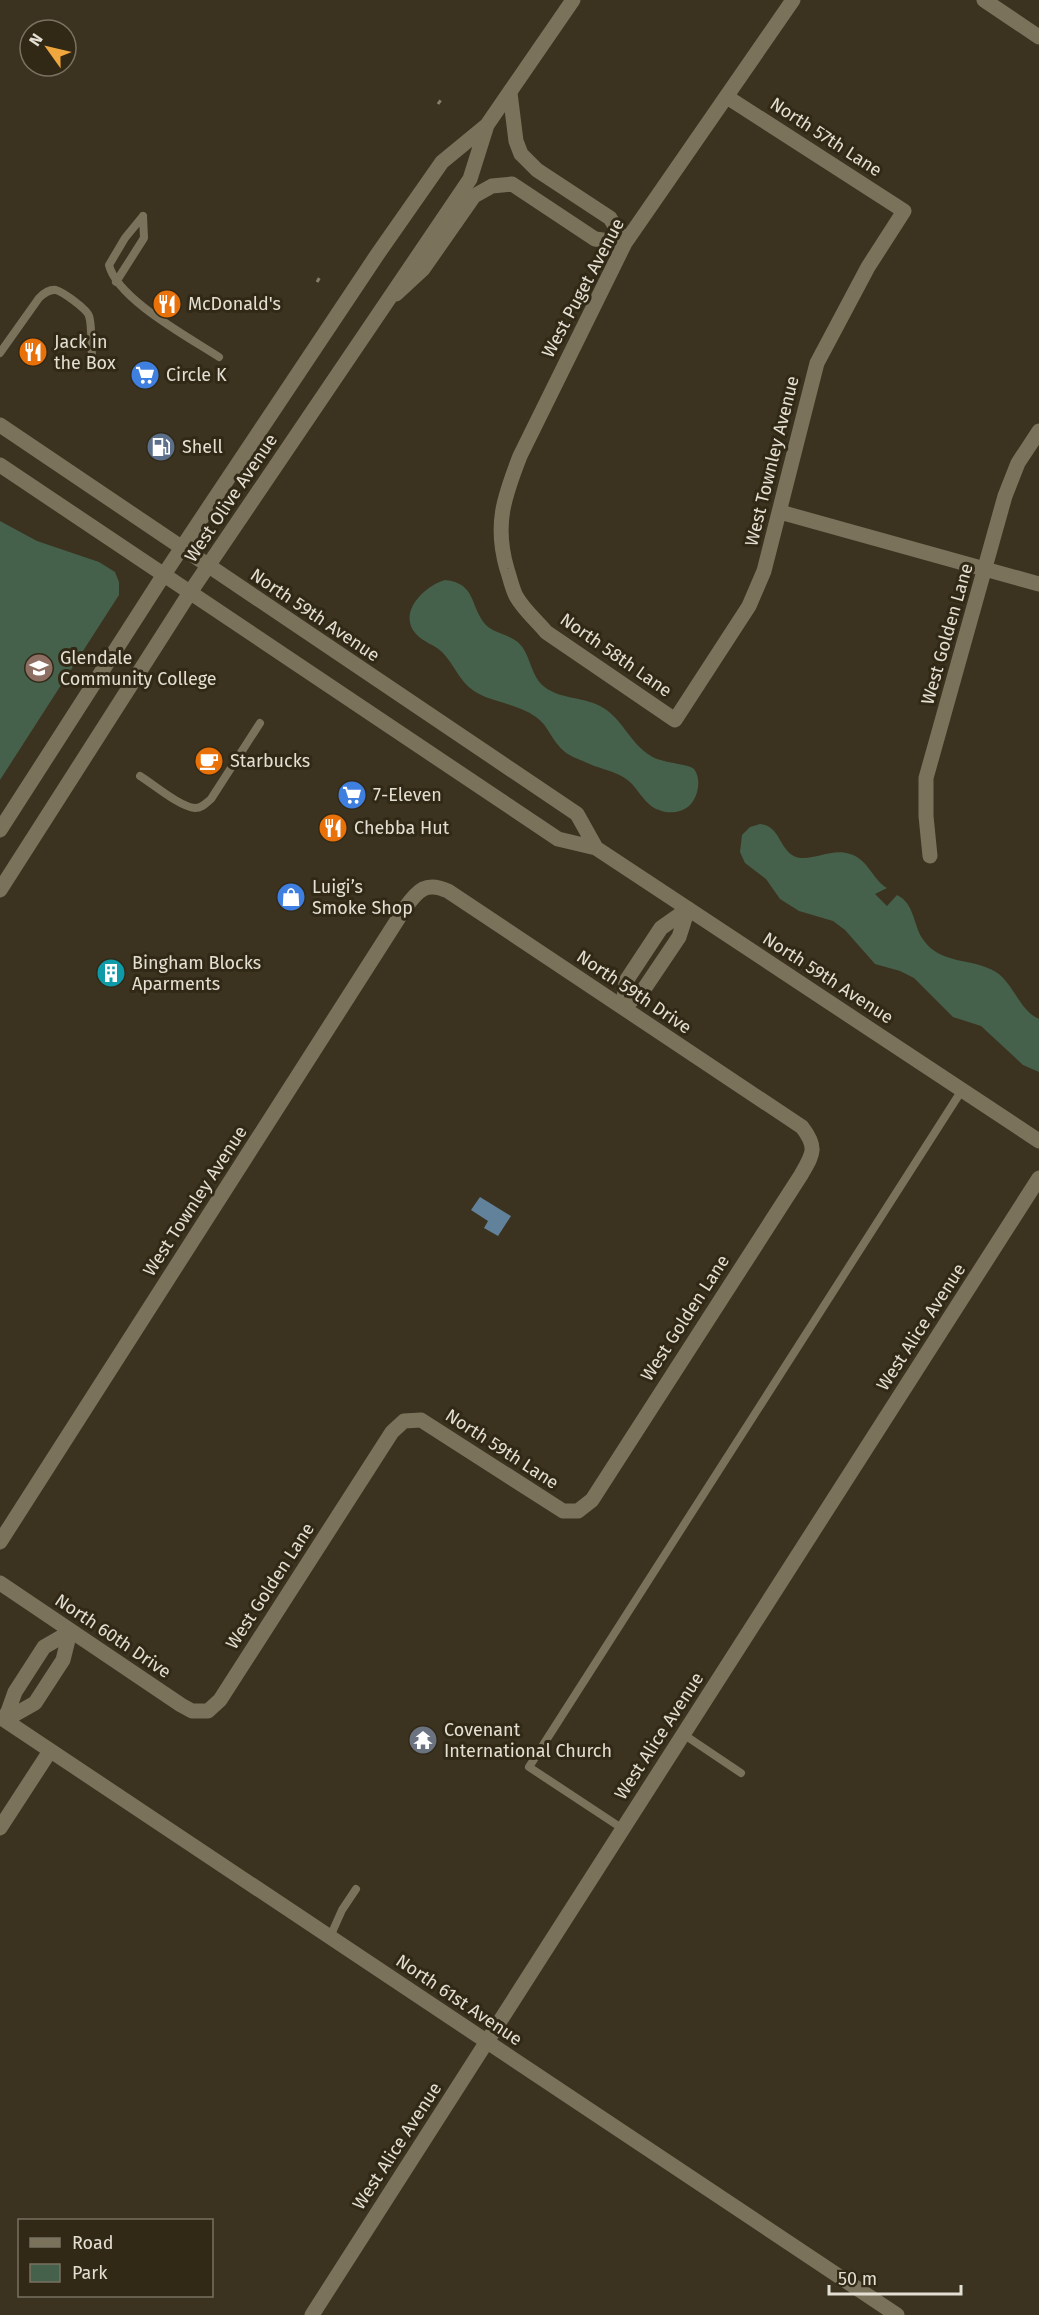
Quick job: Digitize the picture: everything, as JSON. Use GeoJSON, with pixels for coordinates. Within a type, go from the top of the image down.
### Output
{"type":"FeatureCollection","features":[{"type":"Feature","properties":{"kind":"street","name":"West Olive Avenue"},"geometry":{"type":"LineString","coordinates":[[0,830],[181,548],[442,162],[487,125],[573,0]]}},
{"type":"Feature","properties":{"kind":"street","name":"West Puget Avenue"},"geometry":{"type":"LineString","coordinates":[[500,522],[507,491],[520,456],[625,243],[793,0]]}},
{"type":"Feature","properties":{"kind":"street"},"geometry":{"type":"LineString","coordinates":[[986,1],[1039,37]]}},
{"type":"Feature","properties":{"kind":"street"},"geometry":{"type":"LineString","coordinates":[[510,93],[516,141],[521,154],[537,170],[610,218],[625,243]]}},
{"type":"Feature","properties":{"kind":"street","name":"North 57th Lane"},"geometry":{"type":"LineString","coordinates":[[727,96],[904,211]]}},
{"type":"Feature","properties":{"kind":"street","name":"West Olive Avenue"},"geometry":{"type":"LineString","coordinates":[[0,890],[189,594],[470,178],[487,125]]}},
{"type":"Feature","properties":{"kind":"street"},"geometry":{"type":"LineString","coordinates":[[390,299],[423,269],[474,196],[492,186],[512,184],[596,239],[625,243]]}},
{"type":"Feature","properties":{"kind":"street","name":"West Townley Avenue"},"geometry":{"type":"LineString","coordinates":[[675,720],[748,606],[764,571],[817,363],[868,267],[904,211]]}},
{"type":"Feature","properties":{"kind":"street","name":"North 59th Avenue"},"geometry":{"type":"LineString","coordinates":[[0,425],[578,814],[596,848]]}},
{"type":"Feature","properties":{"kind":"street","name":"West Golden Lane"},"geometry":{"type":"LineString","coordinates":[[930,856],[926,816],[926,778],[1005,496],[1018,463],[1039,431]]}},
{"type":"Feature","properties":{"kind":"street","name":"North 59th Avenue"},"geometry":{"type":"LineString","coordinates":[[0,465],[189,594],[558,839],[596,848],[1039,1141]]}},
{"type":"Feature","properties":{"kind":"street"},"geometry":{"type":"LineString","coordinates":[[780,512],[1039,584]]}},
{"type":"Feature","properties":{"kind":"street","name":"North 58th Lane"},"geometry":{"type":"LineString","coordinates":[[500,522],[504,557],[509,576],[516,595],[528,612],[546,632],[675,720]]}},
{"type":"Feature","properties":{"kind":"street","name":"West Townley Avenue"},"geometry":{"type":"LineString","coordinates":[[0,1542],[405,908],[415,894],[427,887]]}},
{"type":"Feature","properties":{"kind":"street","name":"North 59th Drive"},"geometry":{"type":"LineString","coordinates":[[427,887],[438,887],[448,891],[802,1127],[812,1141]]}},
{"type":"Feature","properties":{"kind":"street"},"geometry":{"type":"LineString","coordinates":[[623,1007],[626,981],[661,928],[688,909]]}},
{"type":"Feature","properties":{"kind":"street","name":"West Golden Lane"},"geometry":{"type":"LineString","coordinates":[[578,1510],[592,1500],[801,1175],[813,1154],[812,1141]]}},
{"type":"Feature","properties":{"kind":"street","name":"West Alice Avenue"},"geometry":{"type":"LineString","coordinates":[[312,2315],[1039,1178]]}},
{"type":"Feature","properties":{"kind":"street","name":"North 59th Lane"},"geometry":{"type":"LineString","coordinates":[[404,1421],[421,1420],[563,1511],[578,1510]]}},
{"type":"Feature","properties":{"kind":"street","name":"West Golden Lane"},"geometry":{"type":"LineString","coordinates":[[207,1711],[220,1700],[393,1432],[404,1421]]}},
{"type":"Feature","properties":{"kind":"street","name":"North 60th Drive"},"geometry":{"type":"LineString","coordinates":[[0,1583],[181,1705],[192,1711],[207,1711]]}},
{"type":"Feature","properties":{"kind":"street"},"geometry":{"type":"LineString","coordinates":[[3,1719],[15,1692],[44,1647],[70,1632]]}},
{"type":"Feature","properties":{"kind":"street"},"geometry":{"type":"LineString","coordinates":[[3,1719],[35,1703],[63,1660],[70,1632]]}},
{"type":"Feature","properties":{"kind":"street","name":"North 61st Avenue"},"geometry":{"type":"LineString","coordinates":[[3,1719],[897,2315]]}},
{"type":"Feature","properties":{"kind":"street"},"geometry":{"type":"LineString","coordinates":[[0,1828],[50,1750]]}},
{"type":"Feature","properties":{"kind":"lane"},"geometry":{"type":"LineString","coordinates":[[116,282],[144,238],[143,216],[125,238],[109,265],[116,282],[137,303],[219,357]]}},
{"type":"Feature","properties":{"kind":"lane"},"geometry":{"type":"LineString","coordinates":[[0,353],[39,297],[53,290],[86,310],[90,317],[92,354]]}},
{"type":"Feature","properties":{"kind":"lane"},"geometry":{"type":"LineString","coordinates":[[140,776],[186,805],[195,808],[202,807],[211,799],[260,723]]}},
{"type":"Feature","properties":{"kind":"lane"},"geometry":{"type":"LineString","coordinates":[[623,1829],[530,1767],[962,1090]]}},
{"type":"Feature","properties":{"kind":"lane"},"geometry":{"type":"LineString","coordinates":[[684,1734],[741,1773]]}},
{"type":"Feature","properties":{"kind":"lane"},"geometry":{"type":"LineString","coordinates":[[330,1937],[342,1910],[356,1889]]}},
{"type":"Feature","properties":{"kind":"path"},"geometry":{"type":"LineString","coordinates":[[438,104],[443,97]]}},
{"type":"Feature","properties":{"kind":"path"},"geometry":{"type":"LineString","coordinates":[[317,282],[321,277]]}},
{"type":"Feature","properties":{"kind":"green space","name":"Glendale Community College"},"geometry":{"type":"Polygon","coordinates":[[[0,521],[37,541],[99,562],[115,572],[119,582],[119,595],[0,780],[0,521]]]}},
{"type":"Feature","properties":{"kind":"green space"},"geometry":{"type":"Polygon","coordinates":[[[445,580],[455,582],[467,590],[480,617],[489,628],[519,643],[541,684],[555,693],[593,703],[608,711],[637,745],[651,756],[694,769],[698,778],[698,788],[692,803],[682,810],[670,812],[653,807],[623,777],[565,752],[536,717],[480,695],[469,687],[442,652],[419,637],[411,626],[411,609],[416,601],[429,588],[445,580]]]}},
{"type":"Feature","properties":{"kind":"green space"},"geometry":{"type":"Polygon","coordinates":[[[760,824],[771,828],[788,851],[798,858],[842,852],[861,860],[877,880],[887,888],[875,894],[887,906],[897,895],[903,899],[907,903],[922,938],[929,947],[947,957],[987,967],[1002,977],[1026,1010],[1039,1019],[1039,1072],[1023,1065],[981,1026],[953,1017],[914,978],[900,971],[875,964],[845,930],[833,921],[799,911],[780,899],[766,879],[745,863],[740,852],[742,835],[750,827],[760,824]]]}},
{"type":"Feature","properties":{"kind":"water"},"geometry":{"type":"Polygon","coordinates":[[[480,1197],[511,1216],[498,1236],[484,1228],[488,1221],[471,1210],[480,1197]]]}},
{"type":"Feature","properties":{"kind":"place","name":"McDonald's"},"geometry":{"type":"Point","coordinates":[167,304]}},
{"type":"Feature","properties":{"kind":"place","name":"Jack in the Box"},"geometry":{"type":"Point","coordinates":[33,352]}},
{"type":"Feature","properties":{"kind":"place","name":"Circle K"},"geometry":{"type":"Point","coordinates":[145,375]}},
{"type":"Feature","properties":{"kind":"place","name":"Shell"},"geometry":{"type":"Point","coordinates":[161,447]}},
{"type":"Feature","properties":{"kind":"place","name":"Glendale Community College"},"geometry":{"type":"Point","coordinates":[39,668]}},
{"type":"Feature","properties":{"kind":"place","name":"Starbucks"},"geometry":{"type":"Point","coordinates":[209,761]}},
{"type":"Feature","properties":{"kind":"place","name":"7-Eleven"},"geometry":{"type":"Point","coordinates":[352,795]}},
{"type":"Feature","properties":{"kind":"place","name":"Chebba Hut"},"geometry":{"type":"Point","coordinates":[333,828]}},
{"type":"Feature","properties":{"kind":"place","name":"Luigi’s Smoke Shop"},"geometry":{"type":"Point","coordinates":[291,897]}},
{"type":"Feature","properties":{"kind":"place","name":"Bingham Blocks Aparments"},"geometry":{"type":"Point","coordinates":[111,973]}},
{"type":"Feature","properties":{"kind":"place","name":"Covenant International Church"},"geometry":{"type":"Point","coordinates":[423,1740]}}]}
